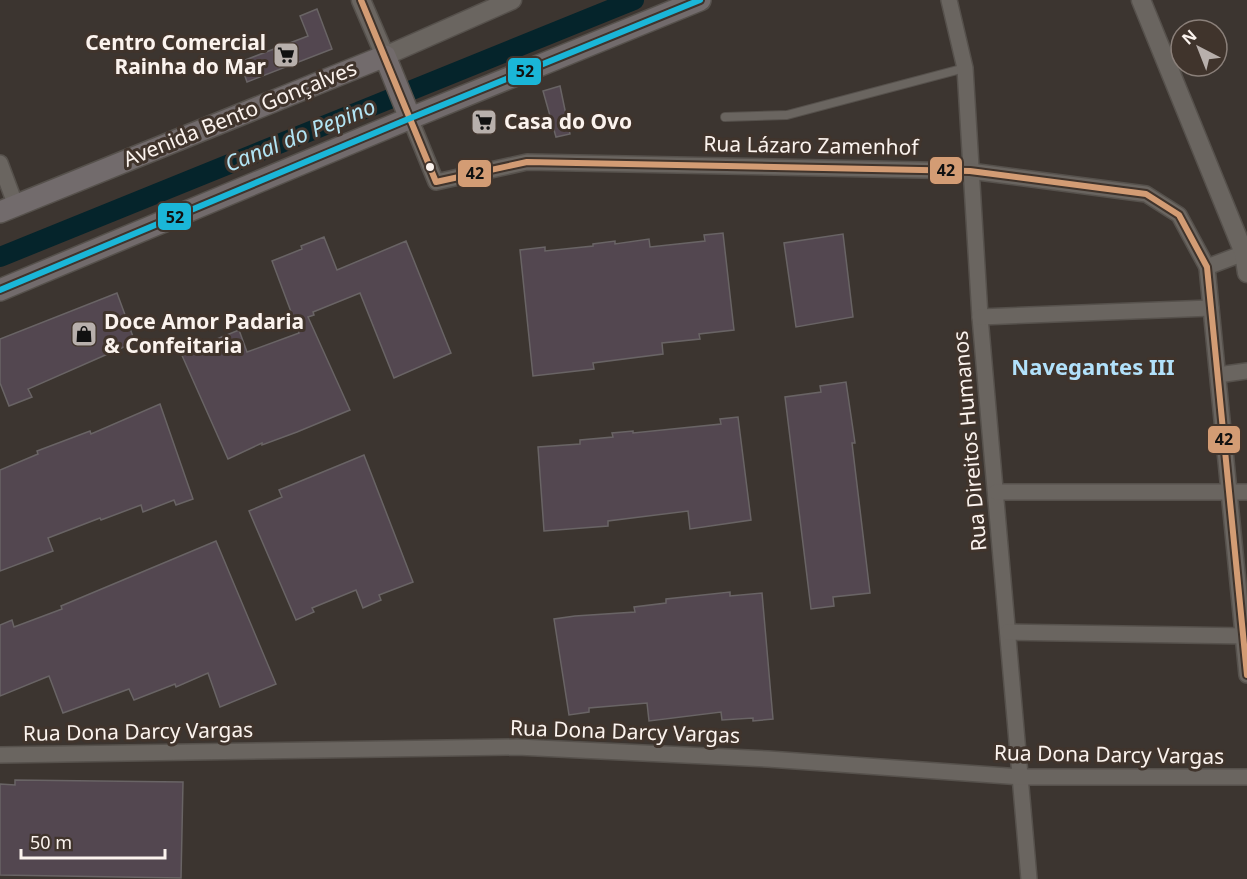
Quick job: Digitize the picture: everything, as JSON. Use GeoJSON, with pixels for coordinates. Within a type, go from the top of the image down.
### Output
{"type":"FeatureCollection","features":[{"type":"Feature","properties":{"kind":"main road"},"geometry":{"type":"LineString","coordinates":[[0,290],[403,113],[700,0]]}},
{"type":"Feature","properties":{"kind":"main road"},"geometry":{"type":"LineString","coordinates":[[383,62],[403,113]]}},
{"type":"Feature","properties":{"kind":"main road","name":"Avenida Bento Gonçalves"},"geometry":{"type":"LineString","coordinates":[[8,209],[383,62]]}},
{"type":"Feature","properties":{"kind":"street"},"geometry":{"type":"LineString","coordinates":[[361,0],[383,62]]}},
{"type":"Feature","properties":{"kind":"street","name":"Avenida Bento Gonçalves"},"geometry":{"type":"LineString","coordinates":[[383,62],[512,0]]}},
{"type":"Feature","properties":{"kind":"street","name":"Rua Direitos Humanos"},"geometry":{"type":"LineString","coordinates":[[949,0],[965,68],[980,317],[1029,879]]}},
{"type":"Feature","properties":{"kind":"street"},"geometry":{"type":"LineString","coordinates":[[1141,0],[1246,252],[1247,273]]}},
{"type":"Feature","properties":{"kind":"street","name":"Rua Lázaro Zamenhof"},"geometry":{"type":"LineString","coordinates":[[403,113],[436,182],[526,162],[970,171],[1146,194],[1179,216],[1207,267]]}},
{"type":"Feature","properties":{"kind":"street"},"geometry":{"type":"LineString","coordinates":[[0,163],[8,209]]}},
{"type":"Feature","properties":{"kind":"street"},"geometry":{"type":"LineString","coordinates":[[1246,252],[1207,267],[1245,636],[1247,675]]}},
{"type":"Feature","properties":{"kind":"street"},"geometry":{"type":"LineString","coordinates":[[980,317],[1211,308]]}},
{"type":"Feature","properties":{"kind":"street"},"geometry":{"type":"LineString","coordinates":[[1218,375],[1247,371]]}},
{"type":"Feature","properties":{"kind":"street"},"geometry":{"type":"LineString","coordinates":[[996,492],[1247,492]]}},
{"type":"Feature","properties":{"kind":"street"},"geometry":{"type":"LineString","coordinates":[[1008,632],[1245,636]]}},
{"type":"Feature","properties":{"kind":"street","name":"Rua Dona Darcy Vargas"},"geometry":{"type":"LineString","coordinates":[[0,755],[518,747],[768,759],[1021,777],[1247,777]]}},
{"type":"Feature","properties":{"kind":"lane"},"geometry":{"type":"LineString","coordinates":[[725,117],[787,115],[965,68]]}},
{"type":"Feature","properties":{"kind":"building","name":"Centro Comercial Rainha do Mar"},"geometry":{"type":"Polygon","coordinates":[[[317,9],[332,49],[247,82],[240,62],[308,36],[300,16],[317,9]]]}},
{"type":"Feature","properties":{"kind":"building"},"geometry":{"type":"Polygon","coordinates":[[[560,86],[570,134],[556,137],[543,91],[560,86]]]}},
{"type":"Feature","properties":{"kind":"building"},"geometry":{"type":"Polygon","coordinates":[[[723,233],[734,330],[699,334],[700,339],[662,343],[663,354],[593,363],[594,369],[533,376],[520,250],[545,247],[545,251],[593,246],[593,244],[615,241],[615,244],[649,239],[650,247],[705,241],[704,235],[723,233]]]}},
{"type":"Feature","properties":{"kind":"building"},"geometry":{"type":"Polygon","coordinates":[[[843,234],[853,317],[796,327],[784,243],[843,234]]]}},
{"type":"Feature","properties":{"kind":"building"},"geometry":{"type":"Polygon","coordinates":[[[324,237],[337,270],[406,241],[451,353],[394,378],[360,293],[313,312],[314,315],[308,317],[350,410],[262,445],[262,443],[228,459],[180,351],[239,330],[247,352],[299,333],[272,261],[324,237]]]}},
{"type":"Feature","properties":{"kind":"building","name":"Doce Amor Padaria & Confeitaria"},"geometry":{"type":"Polygon","coordinates":[[[117,293],[135,342],[28,389],[32,397],[9,406],[0,383],[0,339],[117,293]]]}},
{"type":"Feature","properties":{"kind":"building"},"geometry":{"type":"Polygon","coordinates":[[[846,382],[855,443],[852,443],[870,593],[833,597],[834,606],[811,609],[785,397],[821,392],[820,386],[846,382]]]}},
{"type":"Feature","properties":{"kind":"building"},"geometry":{"type":"Polygon","coordinates":[[[160,404],[193,499],[176,505],[174,500],[143,512],[141,505],[101,520],[100,518],[48,538],[53,551],[0,571],[0,470],[38,454],[37,451],[90,431],[91,434],[160,404]]]}},
{"type":"Feature","properties":{"kind":"building"},"geometry":{"type":"Polygon","coordinates":[[[738,417],[751,520],[690,529],[688,511],[608,521],[608,526],[544,531],[538,447],[580,444],[580,440],[613,437],[612,433],[721,424],[720,419],[738,417]]]}},
{"type":"Feature","properties":{"kind":"building"},"geometry":{"type":"Polygon","coordinates":[[[364,455],[413,582],[379,595],[381,600],[363,608],[356,590],[312,608],[314,612],[296,620],[249,511],[282,497],[279,490],[364,455]]]}},
{"type":"Feature","properties":{"kind":"building"},"geometry":{"type":"Polygon","coordinates":[[[216,541],[276,684],[220,707],[208,673],[176,687],[175,684],[134,700],[129,689],[63,713],[49,676],[0,696],[0,625],[12,620],[14,627],[62,609],[61,606],[216,541]]]}},
{"type":"Feature","properties":{"kind":"building"},"geometry":{"type":"Polygon","coordinates":[[[730,592],[730,596],[762,593],[773,719],[722,720],[721,712],[649,721],[647,703],[589,708],[589,712],[569,715],[554,619],[635,612],[634,607],[666,603],[666,599],[730,592]]]}},
{"type":"Feature","properties":{"kind":"building"},"geometry":{"type":"Polygon","coordinates":[[[15,780],[183,782],[181,878],[0,875],[0,784],[15,785],[15,780]]]}},
{"type":"Feature","properties":{"kind":"waterway","name":"Canal do Pepino"},"geometry":{"type":"LineString","coordinates":[[0,257],[634,0]]}},
{"type":"Feature","properties":{"kind":"transit line","name":"42"},"geometry":{"type":"LineString","coordinates":[[361,0],[436,182],[527,162],[970,171],[1146,194],[1179,215],[1207,267],[1247,675]]}},
{"type":"Feature","properties":{"kind":"transit line","name":"52"},"geometry":{"type":"LineString","coordinates":[[0,290],[700,0]]}},
{"type":"Feature","properties":{"kind":"place","name":"Centro Comercial Rainha do Mar"},"geometry":{"type":"Point","coordinates":[286,55]}},
{"type":"Feature","properties":{"kind":"place","name":"Casa do Ovo"},"geometry":{"type":"Point","coordinates":[484,122]}},
{"type":"Feature","properties":{"kind":"place","name":"Doce Amor Padaria & Confeitaria"},"geometry":{"type":"Point","coordinates":[84,334]}},
{"type":"Feature","properties":{"kind":"district","name":"Navegantes III"},"geometry":{"type":"Point","coordinates":[1093,367]}}]}
